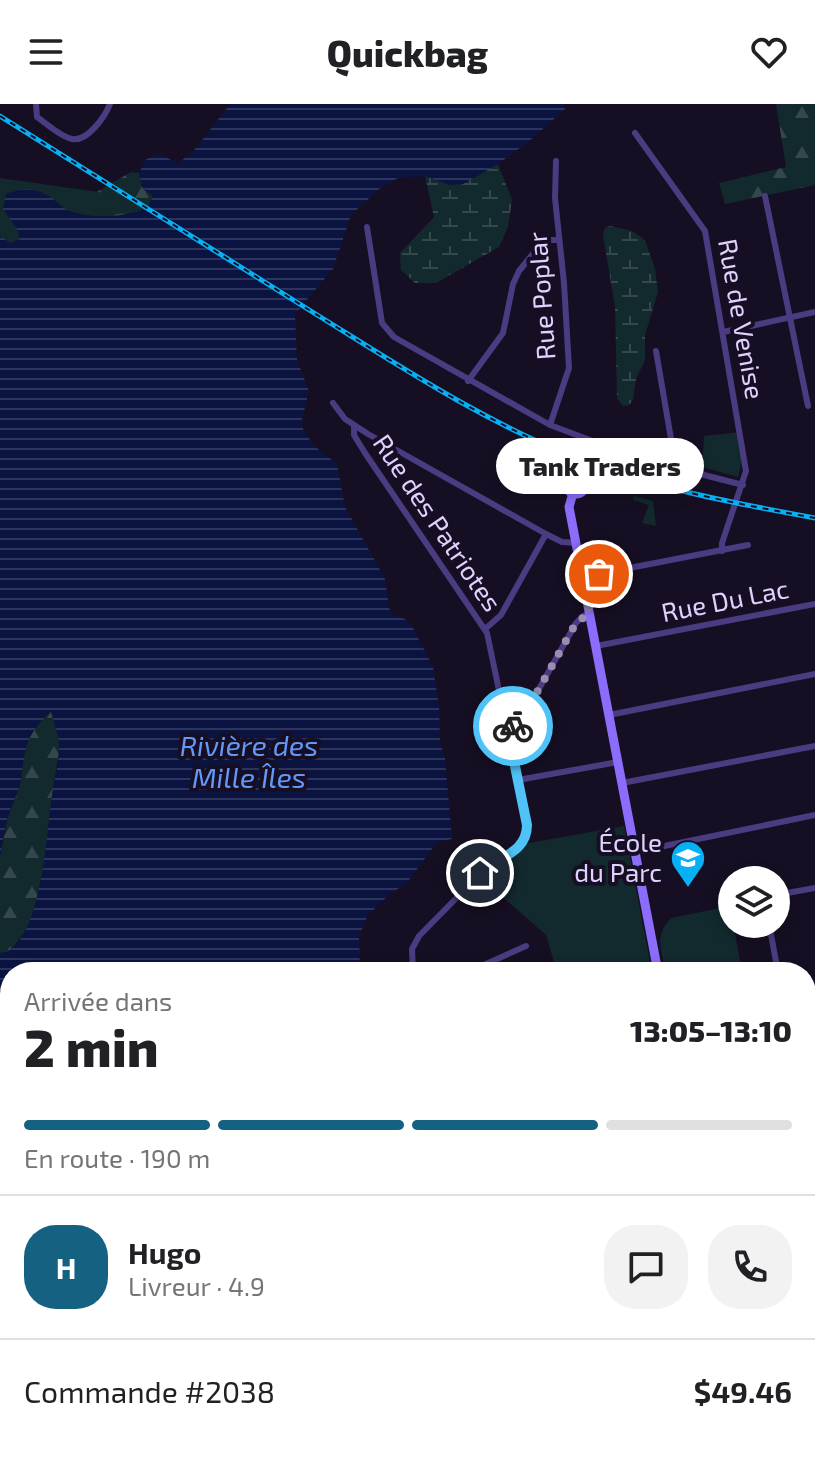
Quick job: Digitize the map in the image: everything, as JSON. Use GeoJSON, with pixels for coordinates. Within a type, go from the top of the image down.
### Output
{"type":"FeatureCollection","features":[{"type":"Feature","properties":{"kind":"street"},"geometry":{"type":"LineString","coordinates":[[36,104],[37,117],[71,139],[82,138],[101,120],[110,104]]}},
{"type":"Feature","properties":{"kind":"street","name":"Rue de Venise"},"geometry":{"type":"LineString","coordinates":[[635,133],[705,231],[744,451],[746,471],[743,485]]}},
{"type":"Feature","properties":{"kind":"street","name":"Rue Poplar"},"geometry":{"type":"LineString","coordinates":[[550,425],[569,368],[555,198],[556,161]]}},
{"type":"Feature","properties":{"kind":"street"},"geometry":{"type":"LineString","coordinates":[[765,196],[808,406]]}},
{"type":"Feature","properties":{"kind":"street"},"geometry":{"type":"LineString","coordinates":[[367,227],[382,323],[394,337],[550,425],[638,458],[743,485],[722,541],[722,551]]}},
{"type":"Feature","properties":{"kind":"street"},"geometry":{"type":"LineString","coordinates":[[468,381],[503,333],[513,284],[519,271],[544,240],[558,240]]}},
{"type":"Feature","properties":{"kind":"street"},"geometry":{"type":"LineString","coordinates":[[723,332],[815,312]]}},
{"type":"Feature","properties":{"kind":"street"},"geometry":{"type":"LineString","coordinates":[[656,351],[676,468]]}},
{"type":"Feature","properties":{"kind":"street"},"geometry":{"type":"LineString","coordinates":[[333,403],[354,426],[546,534],[562,542],[576,543]]}},
{"type":"Feature","properties":{"kind":"street","name":"Rue des Patriotes"},"geometry":{"type":"LineString","coordinates":[[354,426],[354,435],[365,453],[485,629],[491,645],[527,825],[523,844],[486,868],[419,936],[412,949],[413,962]]}},
{"type":"Feature","properties":{"kind":"street"},"geometry":{"type":"LineString","coordinates":[[573,493],[569,505],[656,962]]}},
{"type":"Feature","properties":{"kind":"street"},"geometry":{"type":"LineString","coordinates":[[485,629],[501,615],[546,534]]}},
{"type":"Feature","properties":{"kind":"street"},"geometry":{"type":"LineString","coordinates":[[583,577],[748,545]]}},
{"type":"Feature","properties":{"kind":"street","name":"Rue Du Lac"},"geometry":{"type":"LineString","coordinates":[[596,646],[815,604]]}},
{"type":"Feature","properties":{"kind":"street"},"geometry":{"type":"LineString","coordinates":[[507,727],[515,726],[522,719],[576,623],[590,613]]}},
{"type":"Feature","properties":{"kind":"street"},"geometry":{"type":"LineString","coordinates":[[609,715],[815,674]]}},
{"type":"Feature","properties":{"kind":"street"},"geometry":{"type":"LineString","coordinates":[[622,783],[815,746]]}},
{"type":"Feature","properties":{"kind":"street"},"geometry":{"type":"LineString","coordinates":[[518,780],[618,762]]}},
{"type":"Feature","properties":{"kind":"street"},"geometry":{"type":"LineString","coordinates":[[635,852],[815,815]]}},
{"type":"Feature","properties":{"kind":"street"},"geometry":{"type":"LineString","coordinates":[[790,892],[815,888]]}},
{"type":"Feature","properties":{"kind":"street"},"geometry":{"type":"LineString","coordinates":[[772,938],[776,962]]}},
{"type":"Feature","properties":{"kind":"street"},"geometry":{"type":"LineString","coordinates":[[490,962],[526,946]]}},
{"type":"Feature","properties":{"kind":"green space"},"geometry":{"type":"Polygon","coordinates":[[[776,104],[815,104],[815,185],[725,204],[719,183],[786,167],[776,104]]]}},
{"type":"Feature","properties":{"kind":"green space"},"geometry":{"type":"Polygon","coordinates":[[[498,164],[512,200],[508,227],[499,247],[436,283],[415,283],[401,270],[400,253],[434,217],[425,176],[448,183],[463,182],[498,164]]]}},
{"type":"Feature","properties":{"kind":"green space"},"geometry":{"type":"Polygon","coordinates":[[[131,172],[139,173],[142,187],[153,196],[147,209],[115,217],[92,216],[95,193],[131,172]]]}},
{"type":"Feature","properties":{"kind":"green space"},"geometry":{"type":"Polygon","coordinates":[[[0,178],[112,194],[141,212],[93,216],[0,284],[0,178]]]}},
{"type":"Feature","properties":{"kind":"green space"},"geometry":{"type":"Polygon","coordinates":[[[610,226],[632,231],[645,240],[655,269],[658,292],[645,335],[645,360],[636,379],[633,400],[623,406],[617,398],[615,307],[603,235],[605,228],[610,226]]]}},
{"type":"Feature","properties":{"kind":"green space"},"geometry":{"type":"Polygon","coordinates":[[[741,432],[744,451],[738,477],[702,467],[704,436],[741,432]]]}},
{"type":"Feature","properties":{"kind":"green space"},"geometry":{"type":"Polygon","coordinates":[[[634,496],[653,501],[656,526],[642,523],[649,505],[633,500],[634,496]]]}},
{"type":"Feature","properties":{"kind":"green space"},"geometry":{"type":"Polygon","coordinates":[[[51,711],[60,743],[42,882],[30,921],[21,938],[8,952],[0,953],[0,856],[8,816],[20,785],[21,763],[28,740],[51,711]]]}},
{"type":"Feature","properties":{"kind":"green space"},"geometry":{"type":"Polygon","coordinates":[[[624,826],[650,962],[554,962],[546,935],[481,878],[529,843],[624,826]]]}},
{"type":"Feature","properties":{"kind":"green space"},"geometry":{"type":"Polygon","coordinates":[[[718,908],[718,938],[736,938],[740,962],[664,962],[661,937],[671,918],[718,908]]]}},
{"type":"Feature","properties":{"kind":"water","name":"Rivière des Mille Îles"},"geometry":{"type":"Polygon","coordinates":[[[230,104],[562,104],[565,109],[528,142],[463,184],[450,185],[425,176],[398,178],[379,189],[351,215],[333,269],[295,316],[297,360],[309,391],[302,419],[303,429],[313,445],[337,464],[345,507],[385,579],[389,608],[394,615],[412,626],[433,667],[452,839],[437,842],[406,884],[391,893],[368,915],[359,936],[360,962],[0,962],[0,953],[14,947],[33,913],[44,863],[59,743],[51,712],[35,729],[27,744],[20,784],[7,818],[0,856],[0,236],[10,243],[20,239],[3,209],[6,194],[26,190],[42,192],[67,210],[87,215],[117,215],[147,209],[153,196],[142,187],[139,173],[145,160],[159,153],[178,164],[196,148],[230,104]]]}},
{"type":"Feature","properties":{"kind":"pier"},"geometry":{"type":"Polygon","coordinates":[[[155,210],[307,305],[304,309],[152,214],[155,210]]]}},
{"type":"Feature","properties":{"kind":"railway"},"geometry":{"type":"LineString","coordinates":[[0,116],[409,372],[506,426],[574,457],[633,478],[815,518]]}},
{"type":"Feature","properties":{"kind":"way so far"},"geometry":{"type":"LineString","coordinates":[[513,726],[522,719],[576,623],[590,613],[583,577],[599,574]]}},
{"type":"Feature","properties":{"kind":"place","name":"Tank Traders"},"geometry":{"type":"Point","coordinates":[599,574]}},
{"type":"Feature","properties":{"kind":"place","name":"École du Parc"},"geometry":{"type":"Point","coordinates":[688,889]}},
{"type":"Feature","properties":{"kind":"route"},"geometry":{"type":"LineString","coordinates":[[480,873],[494,861],[518,849],[526,837],[527,825],[507,727],[513,726]]}}]}
